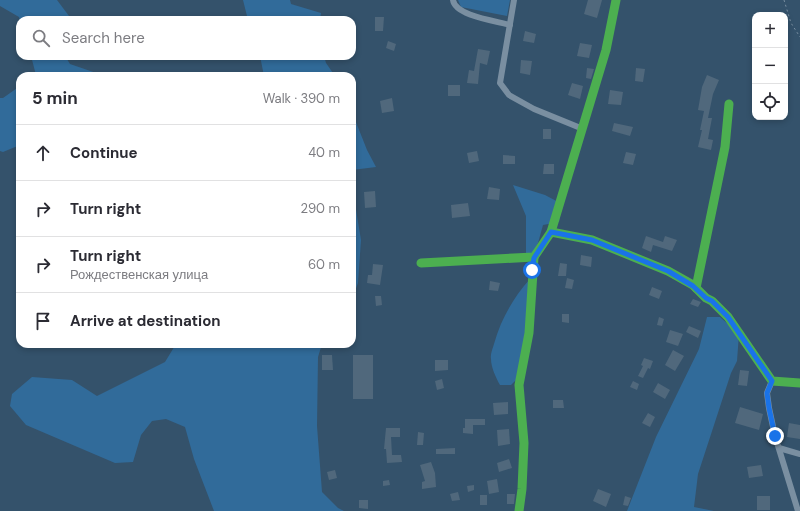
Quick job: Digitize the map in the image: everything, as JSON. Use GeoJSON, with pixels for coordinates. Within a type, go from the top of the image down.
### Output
{"type":"FeatureCollection","features":[{"type":"Feature","properties":{"kind":"street"},"geometry":{"type":"LineString","coordinates":[[453,0],[453,5],[458,10],[510,25]]}},
{"type":"Feature","properties":{"kind":"street"},"geometry":{"type":"LineString","coordinates":[[514,0],[500,83],[509,95],[534,109],[582,129]]}},
{"type":"Feature","properties":{"kind":"street"},"geometry":{"type":"LineString","coordinates":[[519,511],[522,489],[524,444],[519,385],[529,333],[534,258],[551,232],[606,50],[616,0]]}},
{"type":"Feature","properties":{"kind":"street"},"geometry":{"type":"LineString","coordinates":[[696,288],[725,147],[729,104]]}},
{"type":"Feature","properties":{"kind":"street"},"geometry":{"type":"LineString","coordinates":[[551,232],[592,240],[668,271],[696,288],[706,298],[712,301],[730,321],[772,381]]}},
{"type":"Feature","properties":{"kind":"street"},"geometry":{"type":"LineString","coordinates":[[422,263],[534,258]]}},
{"type":"Feature","properties":{"kind":"street"},"geometry":{"type":"LineString","coordinates":[[772,381],[800,383]]}},
{"type":"Feature","properties":{"kind":"street"},"geometry":{"type":"LineString","coordinates":[[772,381],[767,393],[769,408],[779,448],[798,507]]}},
{"type":"Feature","properties":{"kind":"street"},"geometry":{"type":"LineString","coordinates":[[779,448],[800,454]]}},
{"type":"Feature","properties":{"kind":"path"},"geometry":{"type":"LineString","coordinates":[[784,0],[791,23],[800,37]]}},
{"type":"Feature","properties":{"kind":"shaded area"},"geometry":{"type":"Polygon","coordinates":[[[0,0],[57,0],[69,16],[17,16],[0,6],[0,0]]]}},
{"type":"Feature","properties":{"kind":"shaded area"},"geometry":{"type":"Polygon","coordinates":[[[243,0],[290,0],[291,4],[321,13],[321,16],[247,16],[243,0]]]}},
{"type":"Feature","properties":{"kind":"shaded area"},"geometry":{"type":"Polygon","coordinates":[[[458,0],[510,0],[507,16],[461,7],[458,0]]]}},
{"type":"Feature","properties":{"kind":"shaded area"},"geometry":{"type":"Polygon","coordinates":[[[32,60],[68,60],[70,64],[93,72],[35,72],[32,60]]]}},
{"type":"Feature","properties":{"kind":"shaded area"},"geometry":{"type":"Polygon","coordinates":[[[261,60],[325,60],[332,72],[263,72],[261,60]]]}},
{"type":"Feature","properties":{"kind":"shaded area"},"geometry":{"type":"Polygon","coordinates":[[[16,89],[16,147],[3,152],[0,151],[0,98],[3,98],[16,89]]]}},
{"type":"Feature","properties":{"kind":"shaded area"},"geometry":{"type":"Polygon","coordinates":[[[356,122],[367,150],[376,167],[356,170],[356,122]]]}},
{"type":"Feature","properties":{"kind":"shaded area"},"geometry":{"type":"Polygon","coordinates":[[[513,185],[545,195],[562,204],[559,222],[543,225],[538,243],[532,254],[526,254],[526,216],[513,185]]]}},
{"type":"Feature","properties":{"kind":"shaded area"},"geometry":{"type":"Polygon","coordinates":[[[356,209],[361,240],[358,283],[356,288],[356,209]]]}},
{"type":"Feature","properties":{"kind":"shaded area"},"geometry":{"type":"Polygon","coordinates":[[[530,279],[529,317],[519,377],[511,385],[500,385],[495,376],[492,365],[492,351],[500,326],[508,309],[530,279]]]}},
{"type":"Feature","properties":{"kind":"shaded area"},"geometry":{"type":"Polygon","coordinates":[[[707,317],[720,317],[739,334],[737,361],[731,373],[698,474],[694,507],[714,511],[627,511],[656,437],[699,349],[707,317]]]}},
{"type":"Feature","properties":{"kind":"shaded area"},"geometry":{"type":"Polygon","coordinates":[[[174,348],[321,348],[318,357],[317,426],[322,492],[338,508],[344,511],[214,511],[194,459],[185,427],[166,419],[152,421],[141,435],[133,462],[115,463],[26,425],[10,406],[12,394],[32,377],[72,380],[97,396],[165,362],[174,348]]]}},
{"type":"Feature","properties":{"kind":"building"},"geometry":{"type":"Polygon","coordinates":[[[588,0],[602,0],[597,18],[584,14],[588,0]]]}},
{"type":"Feature","properties":{"kind":"building"},"geometry":{"type":"Polygon","coordinates":[[[375,17],[384,17],[383,31],[375,31],[375,17]]]}},
{"type":"Feature","properties":{"kind":"building"},"geometry":{"type":"Polygon","coordinates":[[[525,31],[536,34],[534,43],[523,41],[525,31]]]}},
{"type":"Feature","properties":{"kind":"building"},"geometry":{"type":"Polygon","coordinates":[[[388,41],[396,44],[394,51],[386,48],[388,41]]]}},
{"type":"Feature","properties":{"kind":"building"},"geometry":{"type":"Polygon","coordinates":[[[580,43],[592,45],[589,58],[577,56],[580,43]]]}},
{"type":"Feature","properties":{"kind":"building"},"geometry":{"type":"Polygon","coordinates":[[[478,49],[490,51],[487,65],[480,63],[478,84],[467,83],[469,70],[474,71],[478,49]]]}},
{"type":"Feature","properties":{"kind":"building"},"geometry":{"type":"Polygon","coordinates":[[[521,60],[532,61],[530,75],[520,73],[521,60]]]}},
{"type":"Feature","properties":{"kind":"building"},"geometry":{"type":"Polygon","coordinates":[[[587,68],[594,69],[591,79],[586,78],[587,68]]]}},
{"type":"Feature","properties":{"kind":"building"},"geometry":{"type":"Polygon","coordinates":[[[636,68],[645,69],[643,82],[635,81],[636,68]]]}},
{"type":"Feature","properties":{"kind":"building"},"geometry":{"type":"Polygon","coordinates":[[[707,75],[719,80],[713,94],[708,118],[712,118],[708,139],[713,140],[711,150],[698,147],[704,111],[698,110],[702,87],[707,75]]]}},
{"type":"Feature","properties":{"kind":"building"},"geometry":{"type":"Polygon","coordinates":[[[572,83],[583,86],[580,99],[568,95],[572,83]]]}},
{"type":"Feature","properties":{"kind":"building"},"geometry":{"type":"Polygon","coordinates":[[[448,85],[460,85],[460,96],[448,96],[448,85]]]}},
{"type":"Feature","properties":{"kind":"building"},"geometry":{"type":"Polygon","coordinates":[[[610,90],[623,92],[621,105],[608,104],[610,90]]]}},
{"type":"Feature","properties":{"kind":"building"},"geometry":{"type":"Polygon","coordinates":[[[392,98],[394,111],[382,113],[380,101],[392,98]]]}},
{"type":"Feature","properties":{"kind":"building"},"geometry":{"type":"Polygon","coordinates":[[[614,123],[633,127],[630,136],[612,131],[614,123]]]}},
{"type":"Feature","properties":{"kind":"building"},"geometry":{"type":"Polygon","coordinates":[[[543,129],[551,129],[551,139],[543,139],[543,129]]]}},
{"type":"Feature","properties":{"kind":"building"},"geometry":{"type":"Polygon","coordinates":[[[477,151],[479,161],[469,163],[467,153],[477,151]]]}},
{"type":"Feature","properties":{"kind":"building"},"geometry":{"type":"Polygon","coordinates":[[[626,152],[636,154],[633,165],[623,163],[626,152]]]}},
{"type":"Feature","properties":{"kind":"building"},"geometry":{"type":"Polygon","coordinates":[[[503,155],[515,156],[515,164],[503,164],[503,155]]]}},
{"type":"Feature","properties":{"kind":"building"},"geometry":{"type":"Polygon","coordinates":[[[544,164],[554,164],[554,174],[543,174],[544,164]]]}},
{"type":"Feature","properties":{"kind":"building"},"geometry":{"type":"Polygon","coordinates":[[[489,187],[500,189],[499,200],[487,199],[489,187]]]}},
{"type":"Feature","properties":{"kind":"building"},"geometry":{"type":"Polygon","coordinates":[[[375,191],[376,207],[365,208],[364,192],[375,191]]]}},
{"type":"Feature","properties":{"kind":"building"},"geometry":{"type":"Polygon","coordinates":[[[468,203],[470,216],[452,218],[451,205],[468,203]]]}},
{"type":"Feature","properties":{"kind":"building"},"geometry":{"type":"Polygon","coordinates":[[[646,236],[663,242],[665,236],[677,240],[672,251],[653,245],[651,252],[642,248],[646,236]]]}},
{"type":"Feature","properties":{"kind":"building"},"geometry":{"type":"Polygon","coordinates":[[[581,255],[592,257],[591,267],[580,265],[581,255]]]}},
{"type":"Feature","properties":{"kind":"building"},"geometry":{"type":"Polygon","coordinates":[[[560,263],[567,264],[566,276],[558,276],[560,263]]]}},
{"type":"Feature","properties":{"kind":"building"},"geometry":{"type":"Polygon","coordinates":[[[373,264],[383,265],[380,285],[367,283],[368,275],[372,275],[373,264]]]}},
{"type":"Feature","properties":{"kind":"building"},"geometry":{"type":"Polygon","coordinates":[[[567,278],[574,280],[572,289],[565,288],[567,278]]]}},
{"type":"Feature","properties":{"kind":"building"},"geometry":{"type":"Polygon","coordinates":[[[490,281],[500,283],[498,291],[489,290],[490,281]]]}},
{"type":"Feature","properties":{"kind":"building"},"geometry":{"type":"Polygon","coordinates":[[[652,287],[662,291],[659,299],[649,295],[652,287]]]}},
{"type":"Feature","properties":{"kind":"building"},"geometry":{"type":"Polygon","coordinates":[[[375,296],[381,296],[382,305],[376,306],[375,296]]]}},
{"type":"Feature","properties":{"kind":"building"},"geometry":{"type":"Polygon","coordinates":[[[693,299],[701,302],[698,307],[690,304],[693,299]]]}},
{"type":"Feature","properties":{"kind":"building"},"geometry":{"type":"Polygon","coordinates":[[[562,314],[569,314],[569,323],[562,322],[562,314]]]}},
{"type":"Feature","properties":{"kind":"building"},"geometry":{"type":"Polygon","coordinates":[[[659,317],[664,319],[662,326],[657,325],[659,317]]]}},
{"type":"Feature","properties":{"kind":"building"},"geometry":{"type":"Polygon","coordinates":[[[689,326],[701,331],[698,338],[686,332],[689,326]]]}},
{"type":"Feature","properties":{"kind":"building"},"geometry":{"type":"Polygon","coordinates":[[[670,330],[683,334],[678,346],[666,342],[670,330]]]}},
{"type":"Feature","properties":{"kind":"building"},"geometry":{"type":"Polygon","coordinates":[[[673,350],[684,356],[675,371],[665,365],[673,350]]]}},
{"type":"Feature","properties":{"kind":"building"},"geometry":{"type":"Polygon","coordinates":[[[322,355],[332,355],[333,370],[322,370],[322,355]]]}},
{"type":"Feature","properties":{"kind":"building"},"geometry":{"type":"Polygon","coordinates":[[[353,355],[373,355],[373,399],[353,399],[353,355]]]}},
{"type":"Feature","properties":{"kind":"building"},"geometry":{"type":"Polygon","coordinates":[[[644,358],[653,361],[650,369],[648,368],[643,378],[638,376],[643,366],[641,365],[644,358]]]}},
{"type":"Feature","properties":{"kind":"building"},"geometry":{"type":"Polygon","coordinates":[[[435,360],[448,360],[448,370],[435,371],[435,360]]]}},
{"type":"Feature","properties":{"kind":"building"},"geometry":{"type":"Polygon","coordinates":[[[740,370],[749,371],[747,386],[738,385],[740,370]]]}},
{"type":"Feature","properties":{"kind":"building"},"geometry":{"type":"Polygon","coordinates":[[[442,379],[444,388],[437,390],[435,381],[442,379]]]}},
{"type":"Feature","properties":{"kind":"building"},"geometry":{"type":"Polygon","coordinates":[[[633,381],[639,384],[637,390],[630,387],[633,381]]]}},
{"type":"Feature","properties":{"kind":"building"},"geometry":{"type":"Polygon","coordinates":[[[658,383],[670,390],[665,399],[653,392],[658,383]]]}},
{"type":"Feature","properties":{"kind":"building"},"geometry":{"type":"Polygon","coordinates":[[[553,400],[563,400],[564,408],[553,408],[553,400]]]}},
{"type":"Feature","properties":{"kind":"building"},"geometry":{"type":"Polygon","coordinates":[[[508,402],[508,414],[494,415],[493,403],[508,402]]]}},
{"type":"Feature","properties":{"kind":"building"},"geometry":{"type":"Polygon","coordinates":[[[740,407],[763,414],[759,430],[735,423],[740,407]]]}},
{"type":"Feature","properties":{"kind":"building"},"geometry":{"type":"Polygon","coordinates":[[[648,413],[655,417],[650,427],[642,423],[648,413]]]}},
{"type":"Feature","properties":{"kind":"building"},"geometry":{"type":"Polygon","coordinates":[[[465,419],[485,419],[485,425],[473,425],[473,434],[463,433],[463,428],[465,428],[465,419]]]}},
{"type":"Feature","properties":{"kind":"building"},"geometry":{"type":"Polygon","coordinates":[[[789,423],[800,425],[800,439],[787,437],[789,423]]]}},
{"type":"Feature","properties":{"kind":"building"},"geometry":{"type":"Polygon","coordinates":[[[386,428],[400,428],[400,437],[391,437],[392,455],[401,455],[402,462],[387,463],[386,449],[384,449],[386,428]]]}},
{"type":"Feature","properties":{"kind":"building"},"geometry":{"type":"Polygon","coordinates":[[[509,429],[510,444],[498,446],[497,430],[509,429]]]}},
{"type":"Feature","properties":{"kind":"building"},"geometry":{"type":"Polygon","coordinates":[[[418,432],[424,433],[423,445],[417,445],[418,432]]]}},
{"type":"Feature","properties":{"kind":"building"},"geometry":{"type":"Polygon","coordinates":[[[455,448],[455,454],[436,454],[436,449],[455,448]]]}},
{"type":"Feature","properties":{"kind":"building"},"geometry":{"type":"Polygon","coordinates":[[[509,459],[512,468],[499,472],[497,463],[509,459]]]}},
{"type":"Feature","properties":{"kind":"building"},"geometry":{"type":"Polygon","coordinates":[[[431,462],[435,473],[436,487],[422,489],[422,482],[425,481],[420,465],[431,462]]]}},
{"type":"Feature","properties":{"kind":"building"},"geometry":{"type":"Polygon","coordinates":[[[761,465],[763,476],[749,478],[747,467],[761,465]]]}},
{"type":"Feature","properties":{"kind":"building"},"geometry":{"type":"Polygon","coordinates":[[[335,470],[337,478],[329,480],[327,472],[335,470]]]}},
{"type":"Feature","properties":{"kind":"building"},"geometry":{"type":"Polygon","coordinates":[[[497,479],[499,492],[489,494],[487,481],[497,479]]]}},
{"type":"Feature","properties":{"kind":"building"},"geometry":{"type":"Polygon","coordinates":[[[389,480],[390,485],[383,486],[383,481],[389,480]]]}},
{"type":"Feature","properties":{"kind":"building"},"geometry":{"type":"Polygon","coordinates":[[[474,485],[474,490],[468,492],[467,486],[474,485]]]}},
{"type":"Feature","properties":{"kind":"building"},"geometry":{"type":"Polygon","coordinates":[[[598,489],[611,494],[606,507],[593,501],[598,489]]]}},
{"type":"Feature","properties":{"kind":"building"},"geometry":{"type":"Polygon","coordinates":[[[458,492],[460,500],[452,501],[450,494],[458,492]]]}},
{"type":"Feature","properties":{"kind":"building"},"geometry":{"type":"Polygon","coordinates":[[[507,494],[515,494],[514,504],[507,504],[507,494]]]}},
{"type":"Feature","properties":{"kind":"building"},"geometry":{"type":"Polygon","coordinates":[[[480,495],[487,495],[487,505],[480,505],[480,495]]]}},
{"type":"Feature","properties":{"kind":"building"},"geometry":{"type":"Polygon","coordinates":[[[625,496],[631,498],[628,506],[623,505],[625,496]]]}},
{"type":"Feature","properties":{"kind":"building"},"geometry":{"type":"Polygon","coordinates":[[[757,496],[770,496],[770,510],[757,510],[757,496]]]}},
{"type":"Feature","properties":{"kind":"building"},"geometry":{"type":"Polygon","coordinates":[[[359,500],[368,500],[368,509],[359,508],[359,500]]]}},
{"type":"Feature","properties":{"kind":"traffic: fast"},"geometry":{"type":"LineString","coordinates":[[421,263],[534,257],[551,232],[606,50],[616,0]]}},
{"type":"Feature","properties":{"kind":"traffic: fast"},"geometry":{"type":"LineString","coordinates":[[696,288],[725,147],[729,104]]}},
{"type":"Feature","properties":{"kind":"traffic: fast"},"geometry":{"type":"LineString","coordinates":[[551,232],[592,240],[668,271],[693,285],[728,317],[772,381],[800,383]]}},
{"type":"Feature","properties":{"kind":"traffic: fast"},"geometry":{"type":"LineString","coordinates":[[519,511],[522,489],[524,443],[519,385],[529,333],[534,257]]}},
{"type":"Feature","properties":{"kind":"route"},"geometry":{"type":"LineString","coordinates":[[532,270],[534,258],[551,232],[592,240],[668,271],[696,288],[728,317],[772,381],[767,393],[775,436]]}}]}
